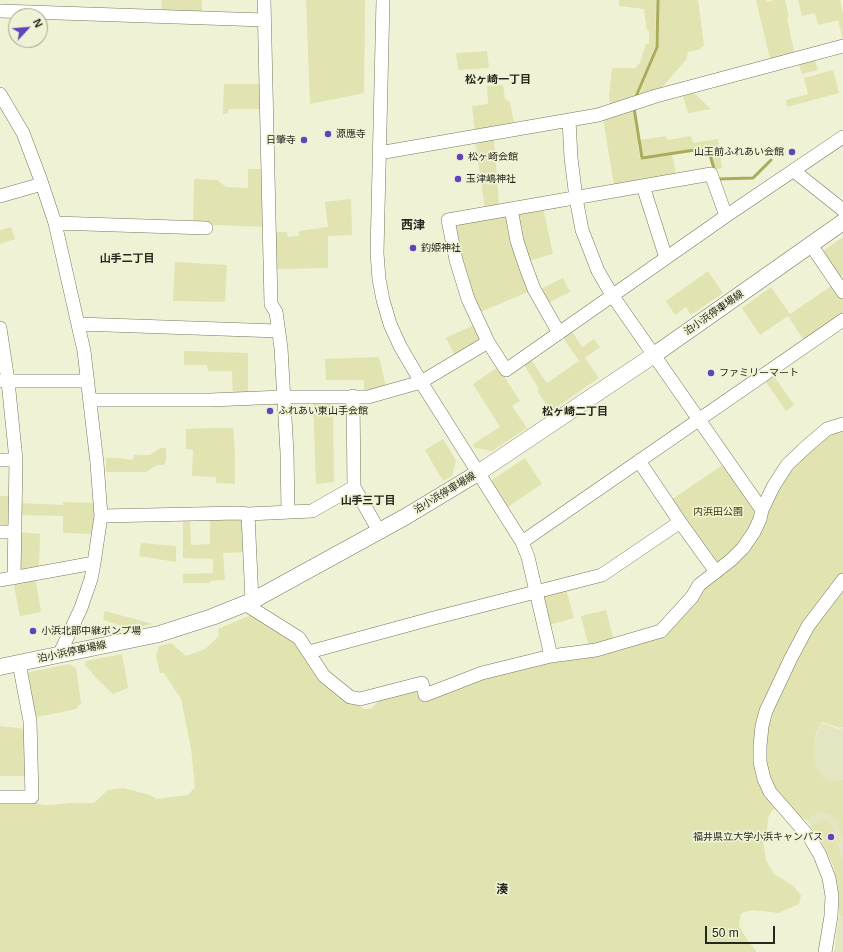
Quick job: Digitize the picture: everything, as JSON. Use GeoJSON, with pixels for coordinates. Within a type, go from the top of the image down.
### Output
{"type":"FeatureCollection","features":[{"type":"Feature","properties":{"kind":"main road","name":"泊小浜停車場線"},"geometry":{"type":"LineString","coordinates":[[0,667],[159,634],[249,602],[405,517],[478,473],[654,354],[843,222]]}},
{"type":"Feature","properties":{"kind":"street"},"geometry":{"type":"LineString","coordinates":[[264,0],[266,140],[270,228],[271,304],[276,312],[278,331],[283,397],[288,512]]}},
{"type":"Feature","properties":{"kind":"street"},"geometry":{"type":"LineString","coordinates":[[383,0],[377,253],[379,279],[383,300],[392,330],[400,346],[522,542],[528,557],[551,656]]}},
{"type":"Feature","properties":{"kind":"street"},"geometry":{"type":"LineString","coordinates":[[0,11],[264,20]]}},
{"type":"Feature","properties":{"kind":"street"},"geometry":{"type":"LineString","coordinates":[[379,153],[598,115],[656,96],[843,46]]}},
{"type":"Feature","properties":{"kind":"street"},"geometry":{"type":"LineString","coordinates":[[0,94],[23,133],[55,223],[84,351],[97,463],[100,516],[94,563],[81,608],[59,655]]}},
{"type":"Feature","properties":{"kind":"street"},"geometry":{"type":"LineString","coordinates":[[569,120],[571,158],[582,230],[598,271],[612,295],[762,510]]}},
{"type":"Feature","properties":{"kind":"street"},"geometry":{"type":"LineString","coordinates":[[726,216],[711,174],[448,220],[461,280],[472,310],[488,342],[506,370],[726,216],[843,138]]}},
{"type":"Feature","properties":{"kind":"street"},"geometry":{"type":"LineString","coordinates":[[794,171],[843,210]]}},
{"type":"Feature","properties":{"kind":"street"},"geometry":{"type":"LineString","coordinates":[[0,196],[42,184]]}},
{"type":"Feature","properties":{"kind":"street"},"geometry":{"type":"LineString","coordinates":[[643,186],[666,258]]}},
{"type":"Feature","properties":{"kind":"street"},"geometry":{"type":"LineString","coordinates":[[511,209],[517,242],[534,289],[559,333]]}},
{"type":"Feature","properties":{"kind":"street"},"geometry":{"type":"LineString","coordinates":[[55,223],[206,228]]}},
{"type":"Feature","properties":{"kind":"street"},"geometry":{"type":"LineString","coordinates":[[811,245],[843,292]]}},
{"type":"Feature","properties":{"kind":"street"},"geometry":{"type":"LineString","coordinates":[[522,542],[640,462],[698,419],[843,320]]}},
{"type":"Feature","properties":{"kind":"street"},"geometry":{"type":"LineString","coordinates":[[79,324],[278,331]]}},
{"type":"Feature","properties":{"kind":"street"},"geometry":{"type":"LineString","coordinates":[[0,328],[4,381],[16,460],[14,578]]}},
{"type":"Feature","properties":{"kind":"street"},"geometry":{"type":"LineString","coordinates":[[90,400],[210,400],[283,397],[368,397],[421,382],[488,342]]}},
{"type":"Feature","properties":{"kind":"street"},"geometry":{"type":"LineString","coordinates":[[4,381],[88,381]]}},
{"type":"Feature","properties":{"kind":"street"},"geometry":{"type":"LineString","coordinates":[[353,396],[354,487],[379,531]]}},
{"type":"Feature","properties":{"kind":"street"},"geometry":{"type":"LineString","coordinates":[[248,514],[249,602],[299,638],[324,676],[350,698],[360,699],[422,683],[425,695],[482,673],[551,656],[596,650],[661,631],[692,597],[700,585],[731,560],[743,548],[754,532],[773,487],[787,465],[827,430],[843,424]]}},
{"type":"Feature","properties":{"kind":"street"},"geometry":{"type":"LineString","coordinates":[[0,460],[16,460]]}},
{"type":"Feature","properties":{"kind":"street"},"geometry":{"type":"LineString","coordinates":[[640,462],[716,572]]}},
{"type":"Feature","properties":{"kind":"street"},"geometry":{"type":"LineString","coordinates":[[100,516],[248,514],[312,511],[354,487]]}},
{"type":"Feature","properties":{"kind":"street"},"geometry":{"type":"LineString","coordinates":[[309,652],[602,575],[680,522]]}},
{"type":"Feature","properties":{"kind":"street"},"geometry":{"type":"LineString","coordinates":[[0,532],[15,532]]}},
{"type":"Feature","properties":{"kind":"street"},"geometry":{"type":"LineString","coordinates":[[0,580],[94,563]]}},
{"type":"Feature","properties":{"kind":"street"},"geometry":{"type":"LineString","coordinates":[[825,952],[831,916],[832,896],[829,878],[820,855],[810,838],[770,792],[764,779],[760,762],[760,746],[762,726],[766,711],[791,658],[808,626],[843,580]]}},
{"type":"Feature","properties":{"kind":"street"},"geometry":{"type":"LineString","coordinates":[[0,797],[32,797],[30,721],[19,663]]}},
{"type":"Feature","properties":{"kind":"shaded area","name":"福井県立大学小浜キャンパス"},"geometry":{"type":"Polygon","coordinates":[[[822,723],[839,729],[843,728],[843,952],[834,952],[840,910],[837,876],[833,864],[822,843],[807,820],[816,814],[821,789],[815,763],[814,747],[817,733],[822,723]]]}},
{"type":"Feature","properties":{"kind":"green space"},"geometry":{"type":"Polygon","coordinates":[[[162,0],[202,0],[202,15],[161,14],[162,0]]]}},
{"type":"Feature","properties":{"kind":"green space"},"geometry":{"type":"Polygon","coordinates":[[[306,0],[365,0],[364,93],[310,104],[306,0]]]}},
{"type":"Feature","properties":{"kind":"green space"},"geometry":{"type":"Polygon","coordinates":[[[619,0],[656,0],[655,46],[634,99],[610,106],[609,97],[612,68],[635,68],[640,63],[646,44],[649,44],[649,31],[647,30],[644,9],[619,6],[619,0]]]}},
{"type":"Feature","properties":{"kind":"green space"},"geometry":{"type":"Polygon","coordinates":[[[659,0],[698,0],[704,46],[698,50],[688,52],[686,60],[657,93],[638,98],[658,47],[659,0]]]}},
{"type":"Feature","properties":{"kind":"green space"},"geometry":{"type":"Polygon","coordinates":[[[756,0],[766,0],[767,2],[774,0],[785,0],[795,56],[771,63],[756,0]]]}},
{"type":"Feature","properties":{"kind":"green space"},"geometry":{"type":"Polygon","coordinates":[[[798,0],[840,0],[843,14],[843,40],[838,20],[818,25],[815,13],[802,16],[798,0]]]}},
{"type":"Feature","properties":{"kind":"green space"},"geometry":{"type":"Polygon","coordinates":[[[487,51],[489,68],[458,70],[456,53],[487,51]]]}},
{"type":"Feature","properties":{"kind":"green space"},"geometry":{"type":"Polygon","coordinates":[[[814,57],[818,70],[802,74],[798,61],[814,57]]]}},
{"type":"Feature","properties":{"kind":"green space"},"geometry":{"type":"Polygon","coordinates":[[[833,70],[839,93],[787,107],[786,100],[808,94],[804,78],[833,70]]]}},
{"type":"Feature","properties":{"kind":"green space"},"geometry":{"type":"Polygon","coordinates":[[[224,84],[259,84],[260,109],[229,109],[227,114],[223,114],[224,84]]]}},
{"type":"Feature","properties":{"kind":"green space"},"geometry":{"type":"Polygon","coordinates":[[[503,85],[505,99],[510,102],[514,124],[475,132],[472,106],[488,104],[487,86],[503,85]]]}},
{"type":"Feature","properties":{"kind":"green space"},"geometry":{"type":"Polygon","coordinates":[[[694,93],[711,109],[688,113],[683,96],[694,93]]]}},
{"type":"Feature","properties":{"kind":"green space"},"geometry":{"type":"Polygon","coordinates":[[[633,109],[640,159],[672,155],[676,175],[614,186],[603,118],[633,109]]]}},
{"type":"Feature","properties":{"kind":"green space"},"geometry":{"type":"Polygon","coordinates":[[[666,136],[667,140],[691,136],[693,143],[718,139],[722,168],[715,170],[709,147],[643,156],[640,140],[666,136]]]}},
{"type":"Feature","properties":{"kind":"green space"},"geometry":{"type":"Polygon","coordinates":[[[494,137],[499,206],[485,208],[475,141],[494,137]]]}},
{"type":"Feature","properties":{"kind":"green space"},"geometry":{"type":"Polygon","coordinates":[[[248,169],[264,169],[267,227],[193,224],[194,179],[217,180],[226,187],[248,188],[248,169]]]}},
{"type":"Feature","properties":{"kind":"green space"},"geometry":{"type":"Polygon","coordinates":[[[351,199],[352,235],[328,236],[328,268],[274,269],[274,232],[287,232],[288,237],[298,236],[299,231],[328,227],[325,202],[351,199]]]}},
{"type":"Feature","properties":{"kind":"green space"},"geometry":{"type":"Polygon","coordinates":[[[543,207],[553,254],[528,261],[517,214],[543,207]]]}},
{"type":"Feature","properties":{"kind":"green space"},"geometry":{"type":"Polygon","coordinates":[[[505,213],[530,291],[478,313],[454,232],[456,222],[505,213]]]}},
{"type":"Feature","properties":{"kind":"green space"},"geometry":{"type":"Polygon","coordinates":[[[11,227],[15,239],[0,244],[0,230],[11,227]]]}},
{"type":"Feature","properties":{"kind":"green space"},"geometry":{"type":"Polygon","coordinates":[[[843,237],[843,275],[839,278],[823,255],[823,251],[843,237]]]}},
{"type":"Feature","properties":{"kind":"green space"},"geometry":{"type":"Polygon","coordinates":[[[175,262],[227,265],[225,302],[173,301],[175,262]]]}},
{"type":"Feature","properties":{"kind":"green space"},"geometry":{"type":"Polygon","coordinates":[[[708,271],[723,293],[691,315],[686,307],[675,315],[666,301],[708,271]]]}},
{"type":"Feature","properties":{"kind":"green space"},"geometry":{"type":"Polygon","coordinates":[[[563,278],[570,292],[546,304],[539,290],[563,278]]]}},
{"type":"Feature","properties":{"kind":"green space"},"geometry":{"type":"Polygon","coordinates":[[[833,285],[843,300],[843,316],[805,342],[788,316],[760,335],[742,308],[771,287],[790,314],[833,285]]]}},
{"type":"Feature","properties":{"kind":"green space"},"geometry":{"type":"Polygon","coordinates":[[[474,325],[481,337],[479,341],[455,356],[446,338],[474,325]]]}},
{"type":"Feature","properties":{"kind":"green space"},"geometry":{"type":"Polygon","coordinates":[[[571,330],[582,347],[594,339],[600,347],[585,358],[599,378],[551,411],[537,391],[539,389],[523,363],[530,358],[547,383],[579,361],[562,336],[571,330]]]}},
{"type":"Feature","properties":{"kind":"green space"},"geometry":{"type":"Polygon","coordinates":[[[184,351],[248,353],[248,397],[233,397],[232,371],[208,371],[207,365],[184,365],[184,351]]]}},
{"type":"Feature","properties":{"kind":"green space"},"geometry":{"type":"Polygon","coordinates":[[[379,357],[386,387],[364,392],[364,380],[326,380],[325,359],[379,357]]]}},
{"type":"Feature","properties":{"kind":"green space"},"geometry":{"type":"Polygon","coordinates":[[[498,367],[520,401],[512,406],[527,428],[492,451],[475,448],[473,444],[500,427],[473,384],[498,367]]]}},
{"type":"Feature","properties":{"kind":"green space"},"geometry":{"type":"Polygon","coordinates":[[[772,373],[794,405],[786,411],[764,379],[772,373]]]}},
{"type":"Feature","properties":{"kind":"green space"},"geometry":{"type":"Polygon","coordinates":[[[313,401],[333,401],[334,482],[316,484],[313,401]]]}},
{"type":"Feature","properties":{"kind":"green space"},"geometry":{"type":"Polygon","coordinates":[[[233,428],[235,484],[216,483],[216,477],[192,476],[193,450],[186,449],[186,429],[233,428]]]}},
{"type":"Feature","properties":{"kind":"green space"},"geometry":{"type":"Polygon","coordinates":[[[843,428],[843,727],[840,728],[822,722],[816,733],[814,748],[815,763],[821,776],[828,782],[843,780],[843,840],[838,823],[830,814],[821,812],[807,820],[773,809],[768,818],[767,830],[763,843],[766,860],[774,874],[792,885],[801,895],[799,904],[778,913],[753,910],[741,913],[739,926],[757,952],[0,952],[0,801],[29,801],[44,805],[94,803],[108,790],[123,788],[150,795],[156,799],[188,795],[195,787],[191,748],[181,699],[164,673],[160,673],[156,656],[159,646],[171,643],[186,656],[205,649],[219,636],[218,629],[253,614],[295,639],[363,709],[371,709],[379,700],[414,689],[418,696],[423,699],[483,676],[656,638],[703,587],[767,512],[790,469],[828,434],[843,428]]]}},
{"type":"Feature","properties":{"kind":"green space"},"geometry":{"type":"Polygon","coordinates":[[[443,439],[456,460],[452,476],[443,481],[425,450],[443,439]]]}},
{"type":"Feature","properties":{"kind":"green space"},"geometry":{"type":"Polygon","coordinates":[[[160,448],[166,448],[166,461],[164,465],[157,465],[146,472],[106,472],[106,458],[133,460],[134,455],[150,455],[160,448]]]}},
{"type":"Feature","properties":{"kind":"green space"},"geometry":{"type":"Polygon","coordinates":[[[525,458],[542,484],[506,508],[491,485],[493,479],[525,458]]]}},
{"type":"Feature","properties":{"kind":"green space","name":"内浜田公園"},"geometry":{"type":"Polygon","coordinates":[[[724,464],[756,510],[757,514],[739,545],[719,564],[714,563],[671,500],[724,464]]]}},
{"type":"Feature","properties":{"kind":"green space"},"geometry":{"type":"Polygon","coordinates":[[[0,496],[12,496],[11,526],[0,528],[0,496]]]}},
{"type":"Feature","properties":{"kind":"green space"},"geometry":{"type":"Polygon","coordinates":[[[63,502],[96,503],[95,534],[63,533],[63,516],[19,515],[19,503],[63,505],[63,502]]]}},
{"type":"Feature","properties":{"kind":"green space"},"geometry":{"type":"Polygon","coordinates":[[[190,516],[191,545],[210,544],[210,516],[243,519],[245,552],[223,553],[225,580],[210,581],[209,583],[183,583],[183,574],[213,573],[213,559],[183,558],[183,520],[190,516]]]}},
{"type":"Feature","properties":{"kind":"green space"},"geometry":{"type":"Polygon","coordinates":[[[19,532],[40,534],[39,568],[23,573],[18,568],[19,532]]]}},
{"type":"Feature","properties":{"kind":"green space"},"geometry":{"type":"Polygon","coordinates":[[[141,543],[176,546],[176,562],[139,556],[141,543]]]}},
{"type":"Feature","properties":{"kind":"green space"},"geometry":{"type":"Polygon","coordinates":[[[35,577],[41,612],[20,616],[13,581],[35,577]]]}},
{"type":"Feature","properties":{"kind":"green space"},"geometry":{"type":"Polygon","coordinates":[[[566,589],[574,618],[549,625],[542,599],[545,594],[566,589]]]}},
{"type":"Feature","properties":{"kind":"green space"},"geometry":{"type":"Polygon","coordinates":[[[606,610],[614,641],[589,648],[581,616],[606,610]]]}},
{"type":"Feature","properties":{"kind":"green space"},"geometry":{"type":"Polygon","coordinates":[[[105,611],[153,624],[121,631],[122,626],[103,620],[105,611]]]}},
{"type":"Feature","properties":{"kind":"green space"},"geometry":{"type":"Polygon","coordinates":[[[122,654],[128,688],[113,694],[85,665],[86,661],[122,654]]]}},
{"type":"Feature","properties":{"kind":"green space"},"geometry":{"type":"Polygon","coordinates":[[[69,664],[76,668],[81,703],[76,709],[37,717],[33,714],[25,673],[69,664]]]}},
{"type":"Feature","properties":{"kind":"green space"},"geometry":{"type":"Polygon","coordinates":[[[0,726],[26,729],[27,776],[0,776],[0,726]]]}},
{"type":"Feature","properties":{"kind":"green space"},"geometry":{"type":"Polygon","coordinates":[[[823,820],[828,822],[831,826],[843,862],[843,916],[839,915],[838,885],[833,864],[811,826],[823,820]]]}},
{"type":"Feature","properties":{"kind":"waterway"},"geometry":{"type":"LineString","coordinates":[[635,99],[657,47],[658,0]]}},
{"type":"Feature","properties":{"kind":"waterway"},"geometry":{"type":"LineString","coordinates":[[634,108],[642,158],[708,148],[715,172]]}},
{"type":"Feature","properties":{"kind":"waterway"},"geometry":{"type":"LineString","coordinates":[[717,179],[753,178],[771,160]]}},
{"type":"Feature","properties":{"kind":"place","name":"源應寺"},"geometry":{"type":"Point","coordinates":[328,134]}},
{"type":"Feature","properties":{"kind":"place","name":"日肇寺"},"geometry":{"type":"Point","coordinates":[304,140]}},
{"type":"Feature","properties":{"kind":"place","name":"山王前ふれあい会館"},"geometry":{"type":"Point","coordinates":[792,152]}},
{"type":"Feature","properties":{"kind":"place","name":"松ヶ崎会館"},"geometry":{"type":"Point","coordinates":[460,157]}},
{"type":"Feature","properties":{"kind":"place","name":"玉津嶋神社"},"geometry":{"type":"Point","coordinates":[458,179]}},
{"type":"Feature","properties":{"kind":"place","name":"釣姫神社"},"geometry":{"type":"Point","coordinates":[413,248]}},
{"type":"Feature","properties":{"kind":"place","name":"ファミリーマート"},"geometry":{"type":"Point","coordinates":[711,373]}},
{"type":"Feature","properties":{"kind":"place","name":"ふれあい東山手会館"},"geometry":{"type":"Point","coordinates":[270,411]}},
{"type":"Feature","properties":{"kind":"place","name":"小浜北部中継ポンプ場"},"geometry":{"type":"Point","coordinates":[33,631]}},
{"type":"Feature","properties":{"kind":"place","name":"福井県立大学小浜キャンパス"},"geometry":{"type":"Point","coordinates":[831,837]}},
{"type":"Feature","properties":{"kind":"district","name":"松ヶ崎一丁目"},"geometry":{"type":"Point","coordinates":[498,80]}},
{"type":"Feature","properties":{"kind":"district","name":"西津"},"geometry":{"type":"Point","coordinates":[413,226]}},
{"type":"Feature","properties":{"kind":"district","name":"山手二丁目"},"geometry":{"type":"Point","coordinates":[127,259]}},
{"type":"Feature","properties":{"kind":"district","name":"松ヶ崎二丁目"},"geometry":{"type":"Point","coordinates":[575,412]}},
{"type":"Feature","properties":{"kind":"district","name":"山手三丁目"},"geometry":{"type":"Point","coordinates":[368,501]}},
{"type":"Feature","properties":{"kind":"district","name":"湊"},"geometry":{"type":"Point","coordinates":[502,890]}}]}
